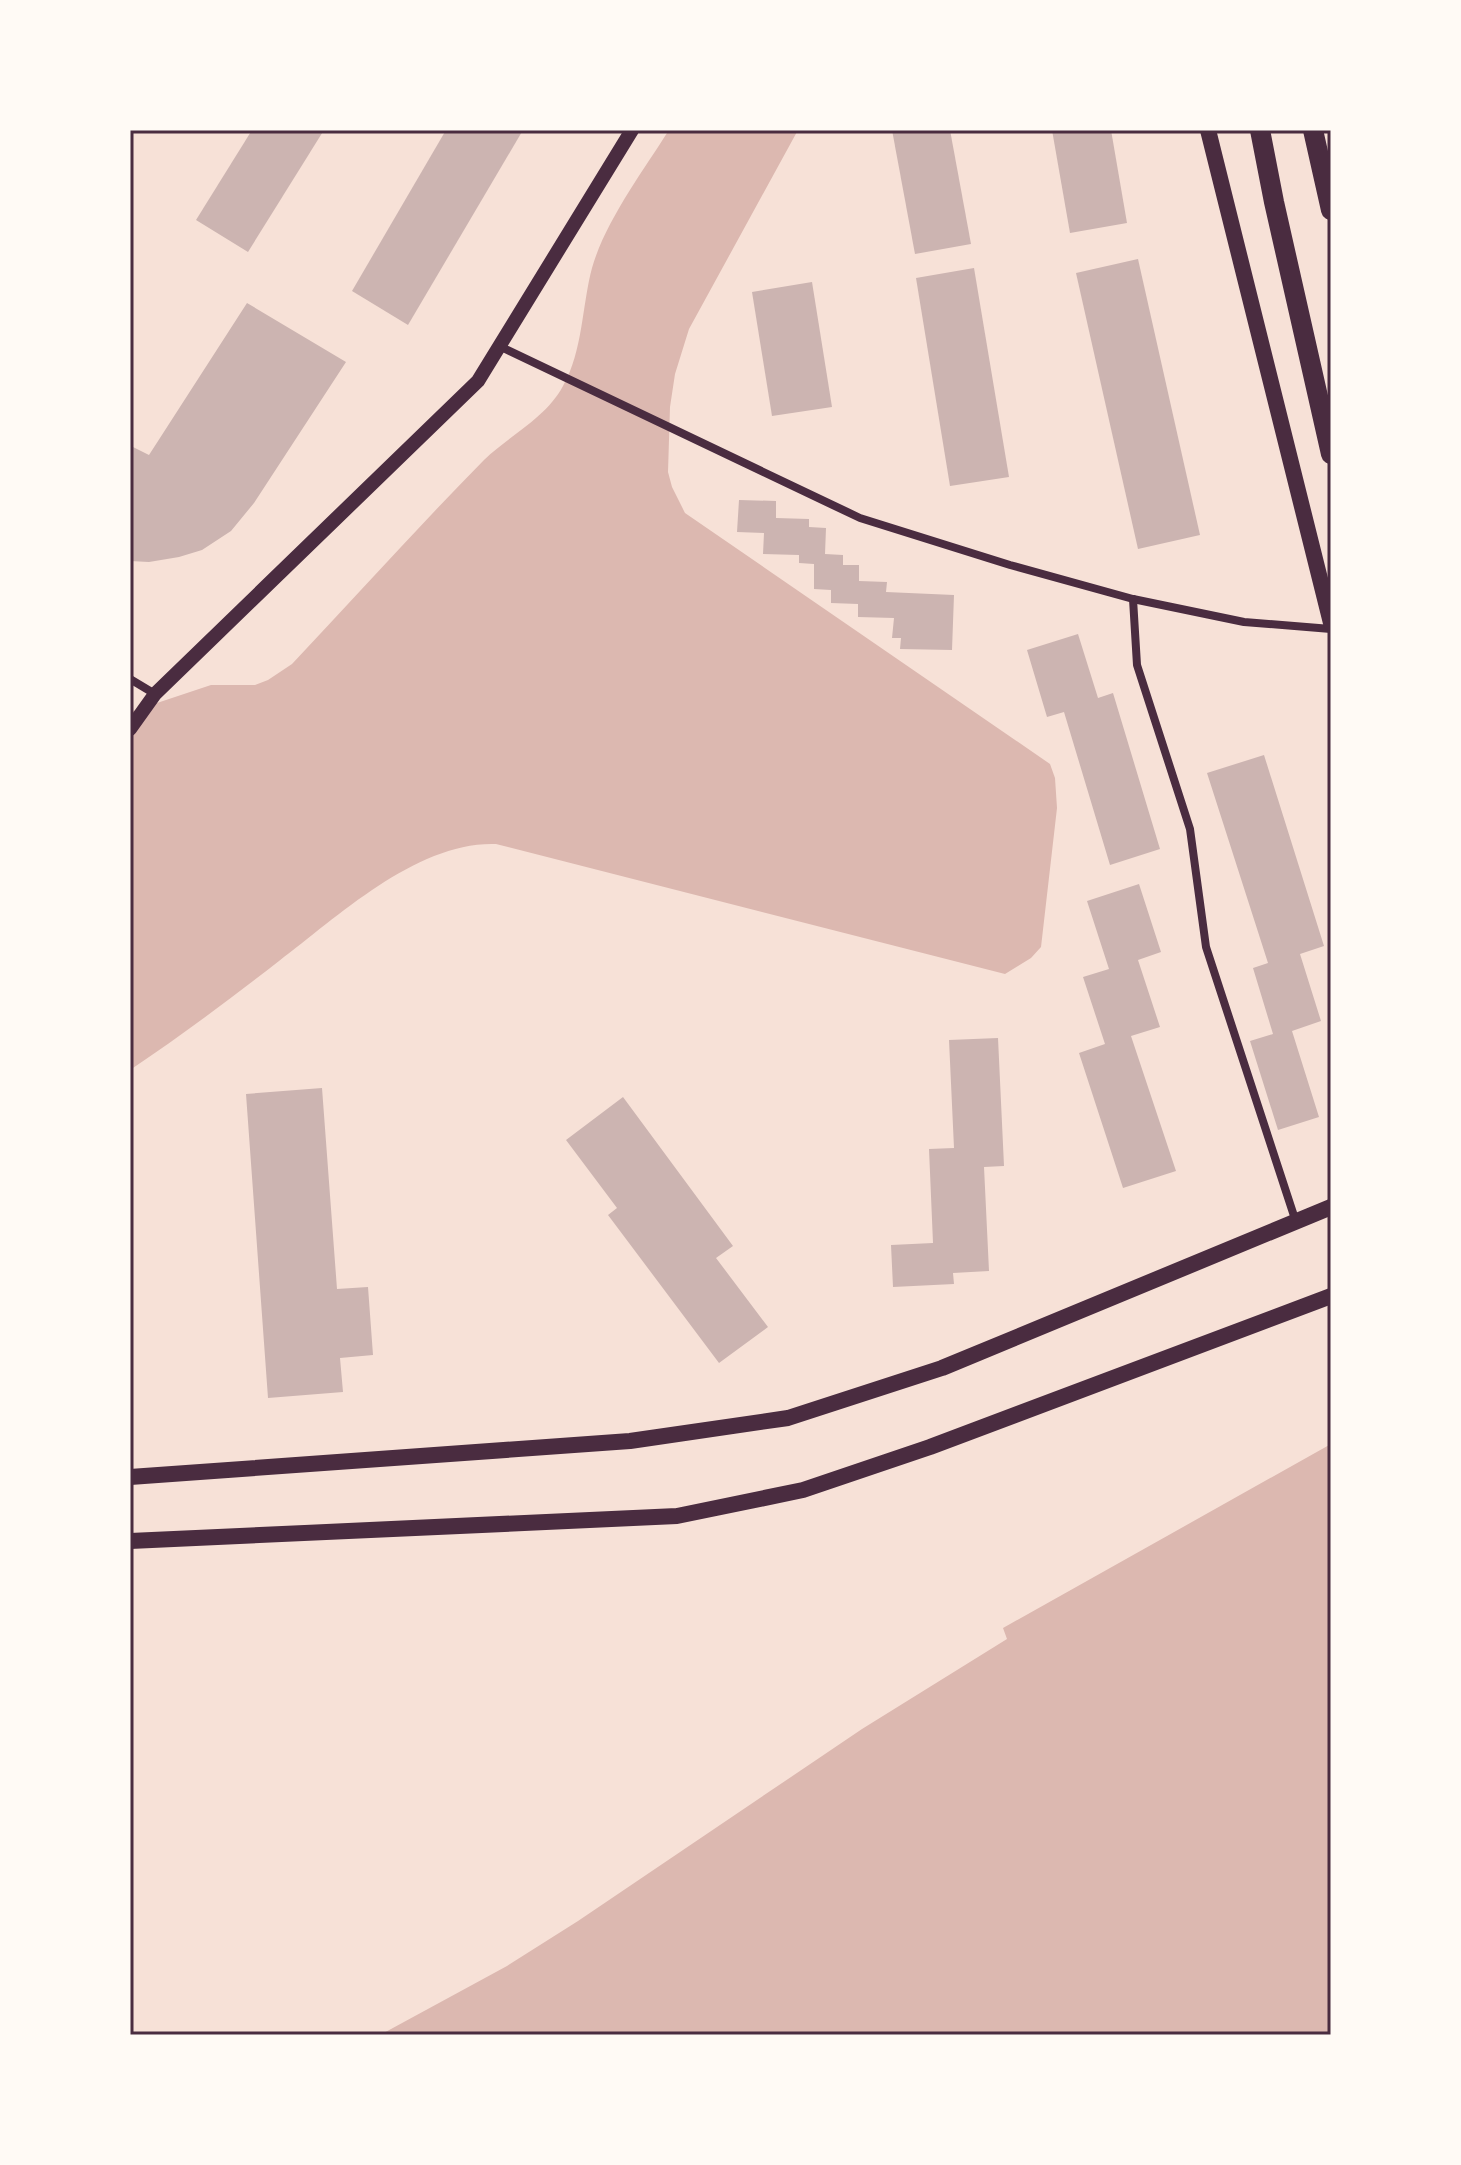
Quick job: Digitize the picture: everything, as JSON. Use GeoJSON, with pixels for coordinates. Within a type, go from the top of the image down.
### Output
{"type":"FeatureCollection","features":[{"type":"Feature","properties":{"kind":"main road"},"geometry":{"type":"LineString","coordinates":[[1208,130],[1331,626]]}},
{"type":"Feature","properties":{"kind":"main road"},"geometry":{"type":"LineString","coordinates":[[1260,130],[1331,454]]}},
{"type":"Feature","properties":{"kind":"main road"},"geometry":{"type":"LineString","coordinates":[[1313,130],[1331,210]]}},
{"type":"Feature","properties":{"kind":"main road"},"geometry":{"type":"LineString","coordinates":[[130,1477],[630,1441],[788,1418],[942,1368],[1331,1207]]}},
{"type":"Feature","properties":{"kind":"main road"},"geometry":{"type":"LineString","coordinates":[[130,1541],[677,1516],[803,1490],[930,1447],[1331,1296]]}},
{"type":"Feature","properties":{"kind":"street"},"geometry":{"type":"LineString","coordinates":[[130,729],[155,694],[478,381],[632,130]]}},
{"type":"Feature","properties":{"kind":"street"},"geometry":{"type":"LineString","coordinates":[[499,346],[860,518],[1133,599],[1244,622],[1331,626]]}},
{"type":"Feature","properties":{"kind":"street"},"geometry":{"type":"LineString","coordinates":[[1133,599],[1137,665],[1190,829],[1206,947],[1296,1222]]}},
{"type":"Feature","properties":{"kind":"street"},"geometry":{"type":"LineString","coordinates":[[130,679],[155,694]]}},
{"type":"Feature","properties":{"kind":"shaded area"},"geometry":{"type":"Polygon","coordinates":[[[669,130],[798,130],[689,329],[675,374],[670,407],[668,472],[672,487],[685,513],[1050,764],[1055,778],[1057,808],[1041,947],[1031,958],[1005,974],[496,844],[467,846],[437,855],[380,884],[130,1070],[130,712],[211,685],[255,685],[292,664],[484,460],[547,408],[563,386],[575,358],[598,251],[626,197],[669,130]]]}},
{"type":"Feature","properties":{"kind":"shaded area"},"geometry":{"type":"Polygon","coordinates":[[[1331,1444],[1331,2035],[380,2035],[507,1966],[578,1921],[862,1729],[1007,1639],[1003,1628],[1331,1444]]]}},
{"type":"Feature","properties":{"kind":"building"},"geometry":{"type":"Polygon","coordinates":[[[252,130],[324,130],[248,252],[196,220],[252,130]]]}},
{"type":"Feature","properties":{"kind":"building"},"geometry":{"type":"Polygon","coordinates":[[[446,130],[523,130],[408,325],[352,291],[446,130]]]}},
{"type":"Feature","properties":{"kind":"building"},"geometry":{"type":"Polygon","coordinates":[[[892,130],[950,130],[971,244],[915,254],[892,130]]]}},
{"type":"Feature","properties":{"kind":"building"},"geometry":{"type":"Polygon","coordinates":[[[1052,130],[1111,130],[1127,223],[1070,233],[1052,130]]]}},
{"type":"Feature","properties":{"kind":"building"},"geometry":{"type":"Polygon","coordinates":[[[1138,259],[1200,535],[1138,549],[1076,273],[1138,259]]]}},
{"type":"Feature","properties":{"kind":"building"},"geometry":{"type":"Polygon","coordinates":[[[974,268],[1009,477],[950,486],[916,278],[974,268]]]}},
{"type":"Feature","properties":{"kind":"building"},"geometry":{"type":"Polygon","coordinates":[[[812,282],[832,407],[772,416],[752,292],[812,282]]]}},
{"type":"Feature","properties":{"kind":"building"},"geometry":{"type":"Polygon","coordinates":[[[247,303],[346,362],[254,503],[231,531],[202,550],[179,557],[149,562],[130,561],[130,447],[149,455],[247,303]]]}},
{"type":"Feature","properties":{"kind":"building"},"geometry":{"type":"Polygon","coordinates":[[[739,500],[776,501],[776,518],[809,519],[809,527],[826,528],[825,554],[843,555],[843,565],[859,565],[859,581],[887,582],[886,592],[954,595],[952,650],[900,649],[901,638],[892,638],[894,618],[858,617],[858,604],[831,603],[831,590],[814,589],[814,564],[799,563],[799,555],[763,554],[764,533],[737,532],[739,500]]]}},
{"type":"Feature","properties":{"kind":"building"},"geometry":{"type":"Polygon","coordinates":[[[1078,634],[1098,698],[1113,693],[1160,849],[1110,865],[1064,712],[1047,717],[1027,650],[1078,634]]]}},
{"type":"Feature","properties":{"kind":"building"},"geometry":{"type":"Polygon","coordinates":[[[1264,755],[1324,946],[1300,954],[1321,1021],[1292,1031],[1319,1117],[1278,1130],[1250,1041],[1273,1034],[1253,968],[1268,963],[1207,773],[1264,755]]]}},
{"type":"Feature","properties":{"kind":"building"},"geometry":{"type":"Polygon","coordinates":[[[1139,884],[1161,952],[1138,960],[1160,1027],[1131,1036],[1176,1171],[1123,1188],[1079,1053],[1105,1044],[1083,977],[1109,969],[1087,901],[1139,884]]]}},
{"type":"Feature","properties":{"kind":"building"},"geometry":{"type":"Polygon","coordinates":[[[998,1038],[1004,1166],[984,1167],[989,1271],[953,1273],[954,1284],[893,1287],[891,1245],[933,1243],[929,1149],[954,1148],[949,1040],[998,1038]]]}},
{"type":"Feature","properties":{"kind":"building"},"geometry":{"type":"Polygon","coordinates":[[[322,1088],[337,1289],[368,1287],[373,1355],[340,1358],[343,1392],[268,1398],[246,1094],[322,1088]]]}},
{"type":"Feature","properties":{"kind":"building"},"geometry":{"type":"Polygon","coordinates":[[[623,1097],[733,1246],[716,1258],[768,1327],[719,1363],[608,1215],[617,1208],[566,1140],[623,1097]]]}}]}
